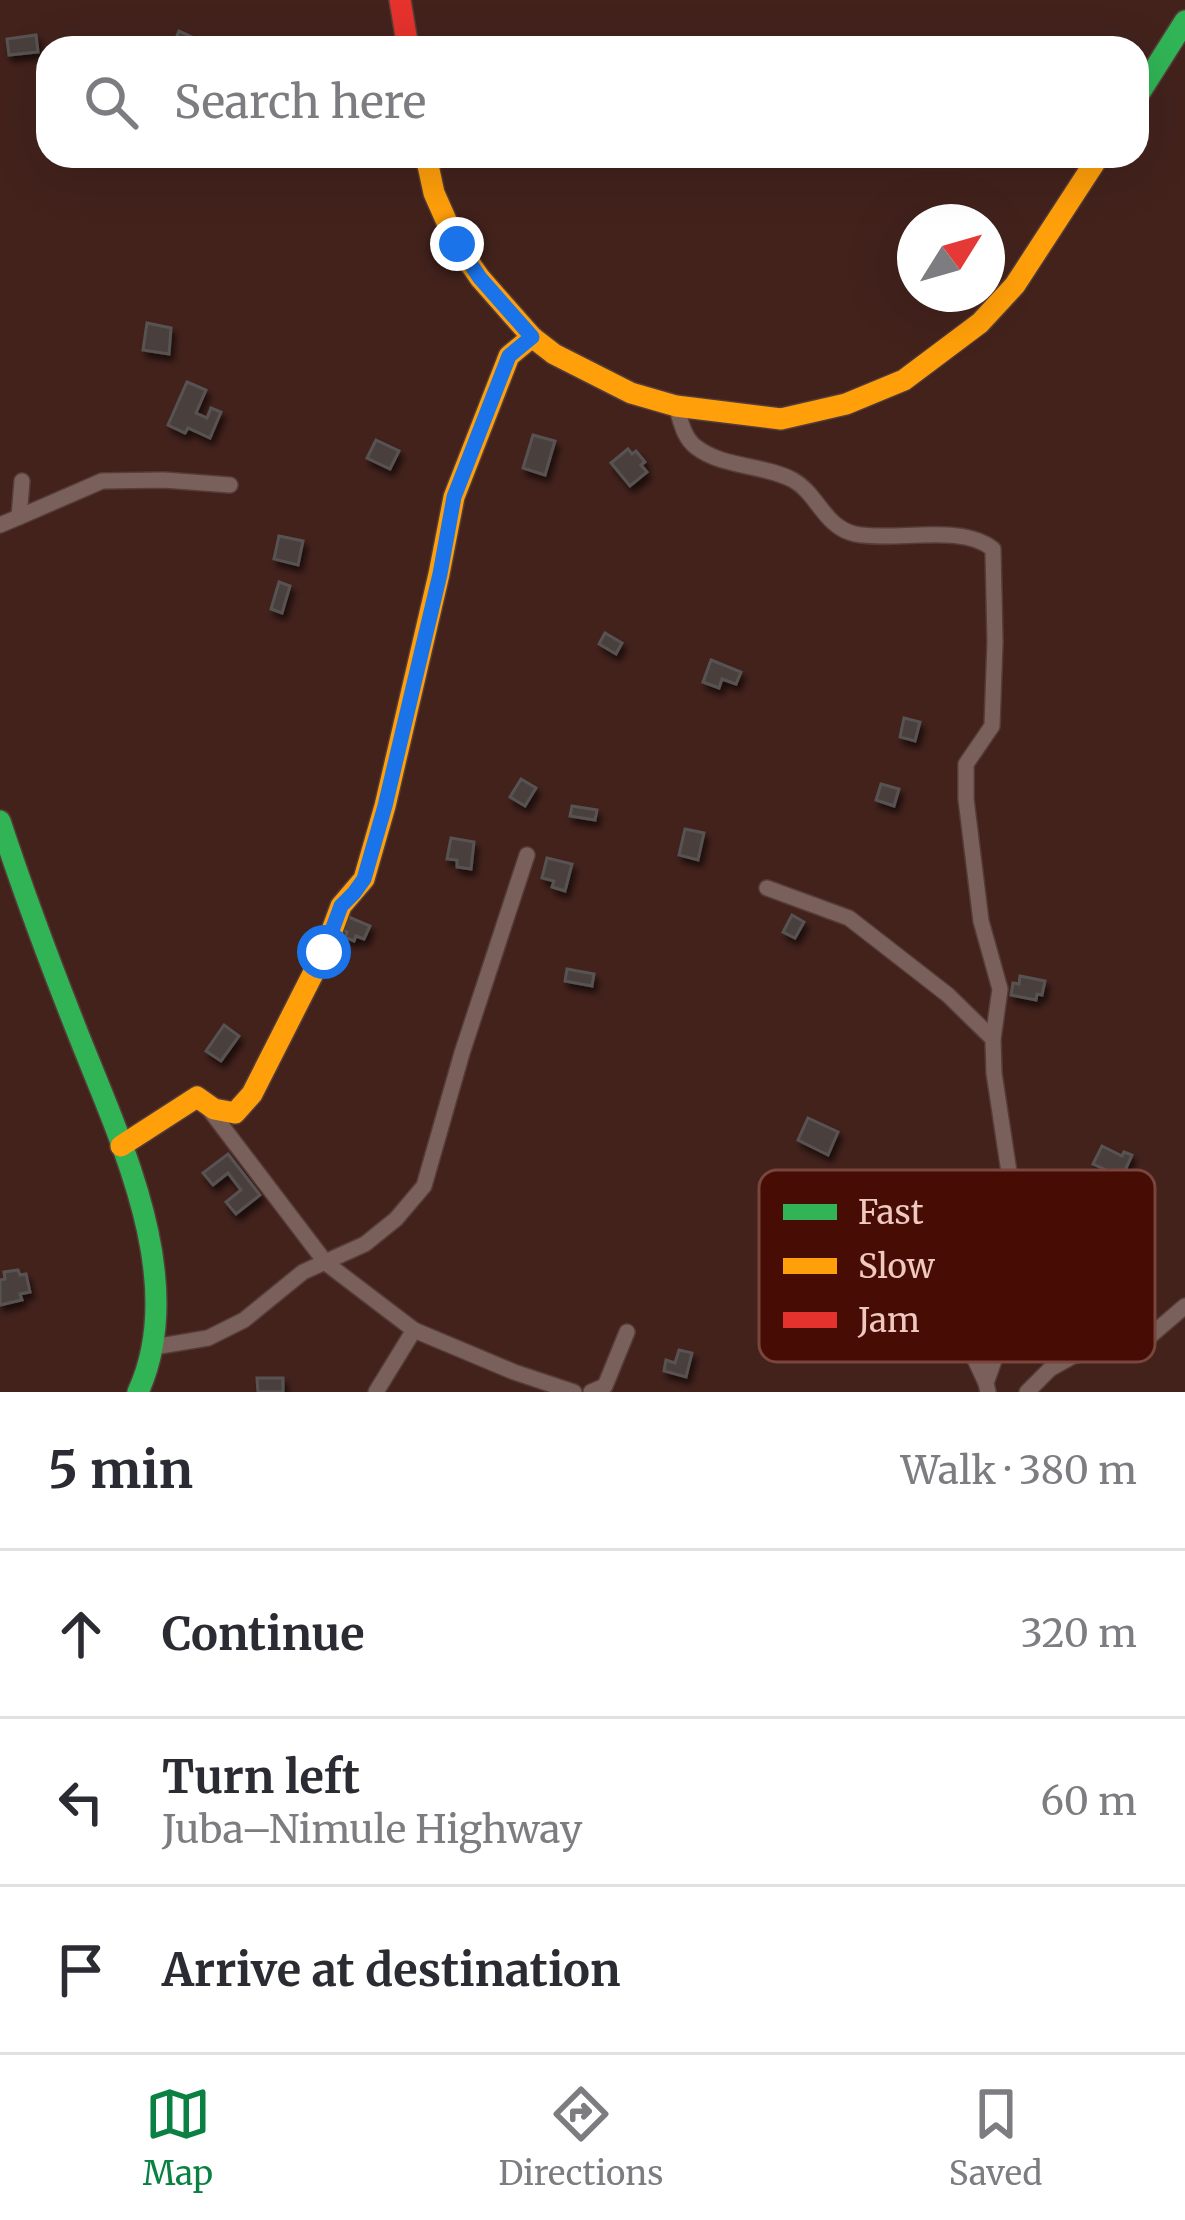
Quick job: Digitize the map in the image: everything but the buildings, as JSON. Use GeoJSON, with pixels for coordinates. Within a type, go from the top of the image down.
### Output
{"type":"FeatureCollection","features":[{"type":"Feature","properties":{"kind":"main road"},"geometry":{"type":"LineString","coordinates":[[400,0],[406,36]]}},
{"type":"Feature","properties":{"kind":"main road"},"geometry":{"type":"LineString","coordinates":[[1149,78],[1185,21]]}},
{"type":"Feature","properties":{"kind":"main road"},"geometry":{"type":"LineString","coordinates":[[429,168],[434,194],[457,244],[532,337],[554,354],[632,393],[676,406],[781,418],[846,404],[904,380],[980,323],[1015,285],[1091,168]]}},
{"type":"Feature","properties":{"kind":"main road"},"geometry":{"type":"LineString","coordinates":[[121,1146],[197,1097],[221,1112],[236,1113],[251,1094],[324,952],[341,906],[364,879],[390,787],[454,497],[509,356],[532,337]]}},
{"type":"Feature","properties":{"kind":"main road"},"geometry":{"type":"LineString","coordinates":[[0,821],[9,878],[139,1200],[158,1315],[150,1367],[138,1392]]}},
{"type":"Feature","properties":{"kind":"street"},"geometry":{"type":"LineString","coordinates":[[676,406],[687,439],[701,451],[798,482],[834,525],[854,534],[961,537],[983,541],[992,549],[992,726],[966,764],[966,799],[981,921],[1000,989],[994,1072],[1009,1170]]}},
{"type":"Feature","properties":{"kind":"street"},"geometry":{"type":"LineString","coordinates":[[0,525],[102,482],[164,475],[230,485]]}},
{"type":"Feature","properties":{"kind":"street"},"geometry":{"type":"LineString","coordinates":[[19,518],[22,481]]}},
{"type":"Feature","properties":{"kind":"street"},"geometry":{"type":"LineString","coordinates":[[154,1347],[208,1339],[244,1320],[303,1272],[365,1244],[396,1219],[424,1186],[527,855]]}},
{"type":"Feature","properties":{"kind":"street"},"geometry":{"type":"LineString","coordinates":[[767,888],[849,918],[948,995],[993,1040]]}},
{"type":"Feature","properties":{"kind":"street"},"geometry":{"type":"LineString","coordinates":[[207,1106],[326,1263],[414,1330],[574,1392]]}},
{"type":"Feature","properties":{"kind":"street"},"geometry":{"type":"LineString","coordinates":[[1155,1332],[1185,1306]]}},
{"type":"Feature","properties":{"kind":"street"},"geometry":{"type":"LineString","coordinates":[[376,1392],[414,1330]]}},
{"type":"Feature","properties":{"kind":"street"},"geometry":{"type":"LineString","coordinates":[[591,1392],[605,1386],[627,1332]]}},
{"type":"Feature","properties":{"kind":"street"},"geometry":{"type":"LineString","coordinates":[[1027,1392],[1062,1362]]}},
{"type":"Feature","properties":{"kind":"traffic: fast"},"geometry":{"type":"LineString","coordinates":[[1149,78],[1185,21]]}},
{"type":"Feature","properties":{"kind":"traffic: fast"},"geometry":{"type":"LineString","coordinates":[[0,821],[141,1204],[156,1301],[152,1348],[138,1392]]}},
{"type":"Feature","properties":{"kind":"traffic: slow"},"geometry":{"type":"LineString","coordinates":[[429,168],[457,245],[532,337],[554,354],[631,393],[676,406],[781,419],[846,404],[904,380],[980,323],[1015,285],[1091,168]]}},
{"type":"Feature","properties":{"kind":"traffic: slow"},"geometry":{"type":"LineString","coordinates":[[121,1146],[197,1097],[214,1109],[235,1113],[252,1094],[324,952],[341,906],[364,879],[385,806],[454,497],[509,356],[532,337]]}},
{"type":"Feature","properties":{"kind":"traffic: jam"},"geometry":{"type":"LineString","coordinates":[[400,0],[406,36]]}},
{"type":"Feature","properties":{"kind":"route"},"geometry":{"type":"LineString","coordinates":[[324,952],[341,906],[364,879],[385,806],[454,497],[509,356],[532,337],[457,244]]}}]}
